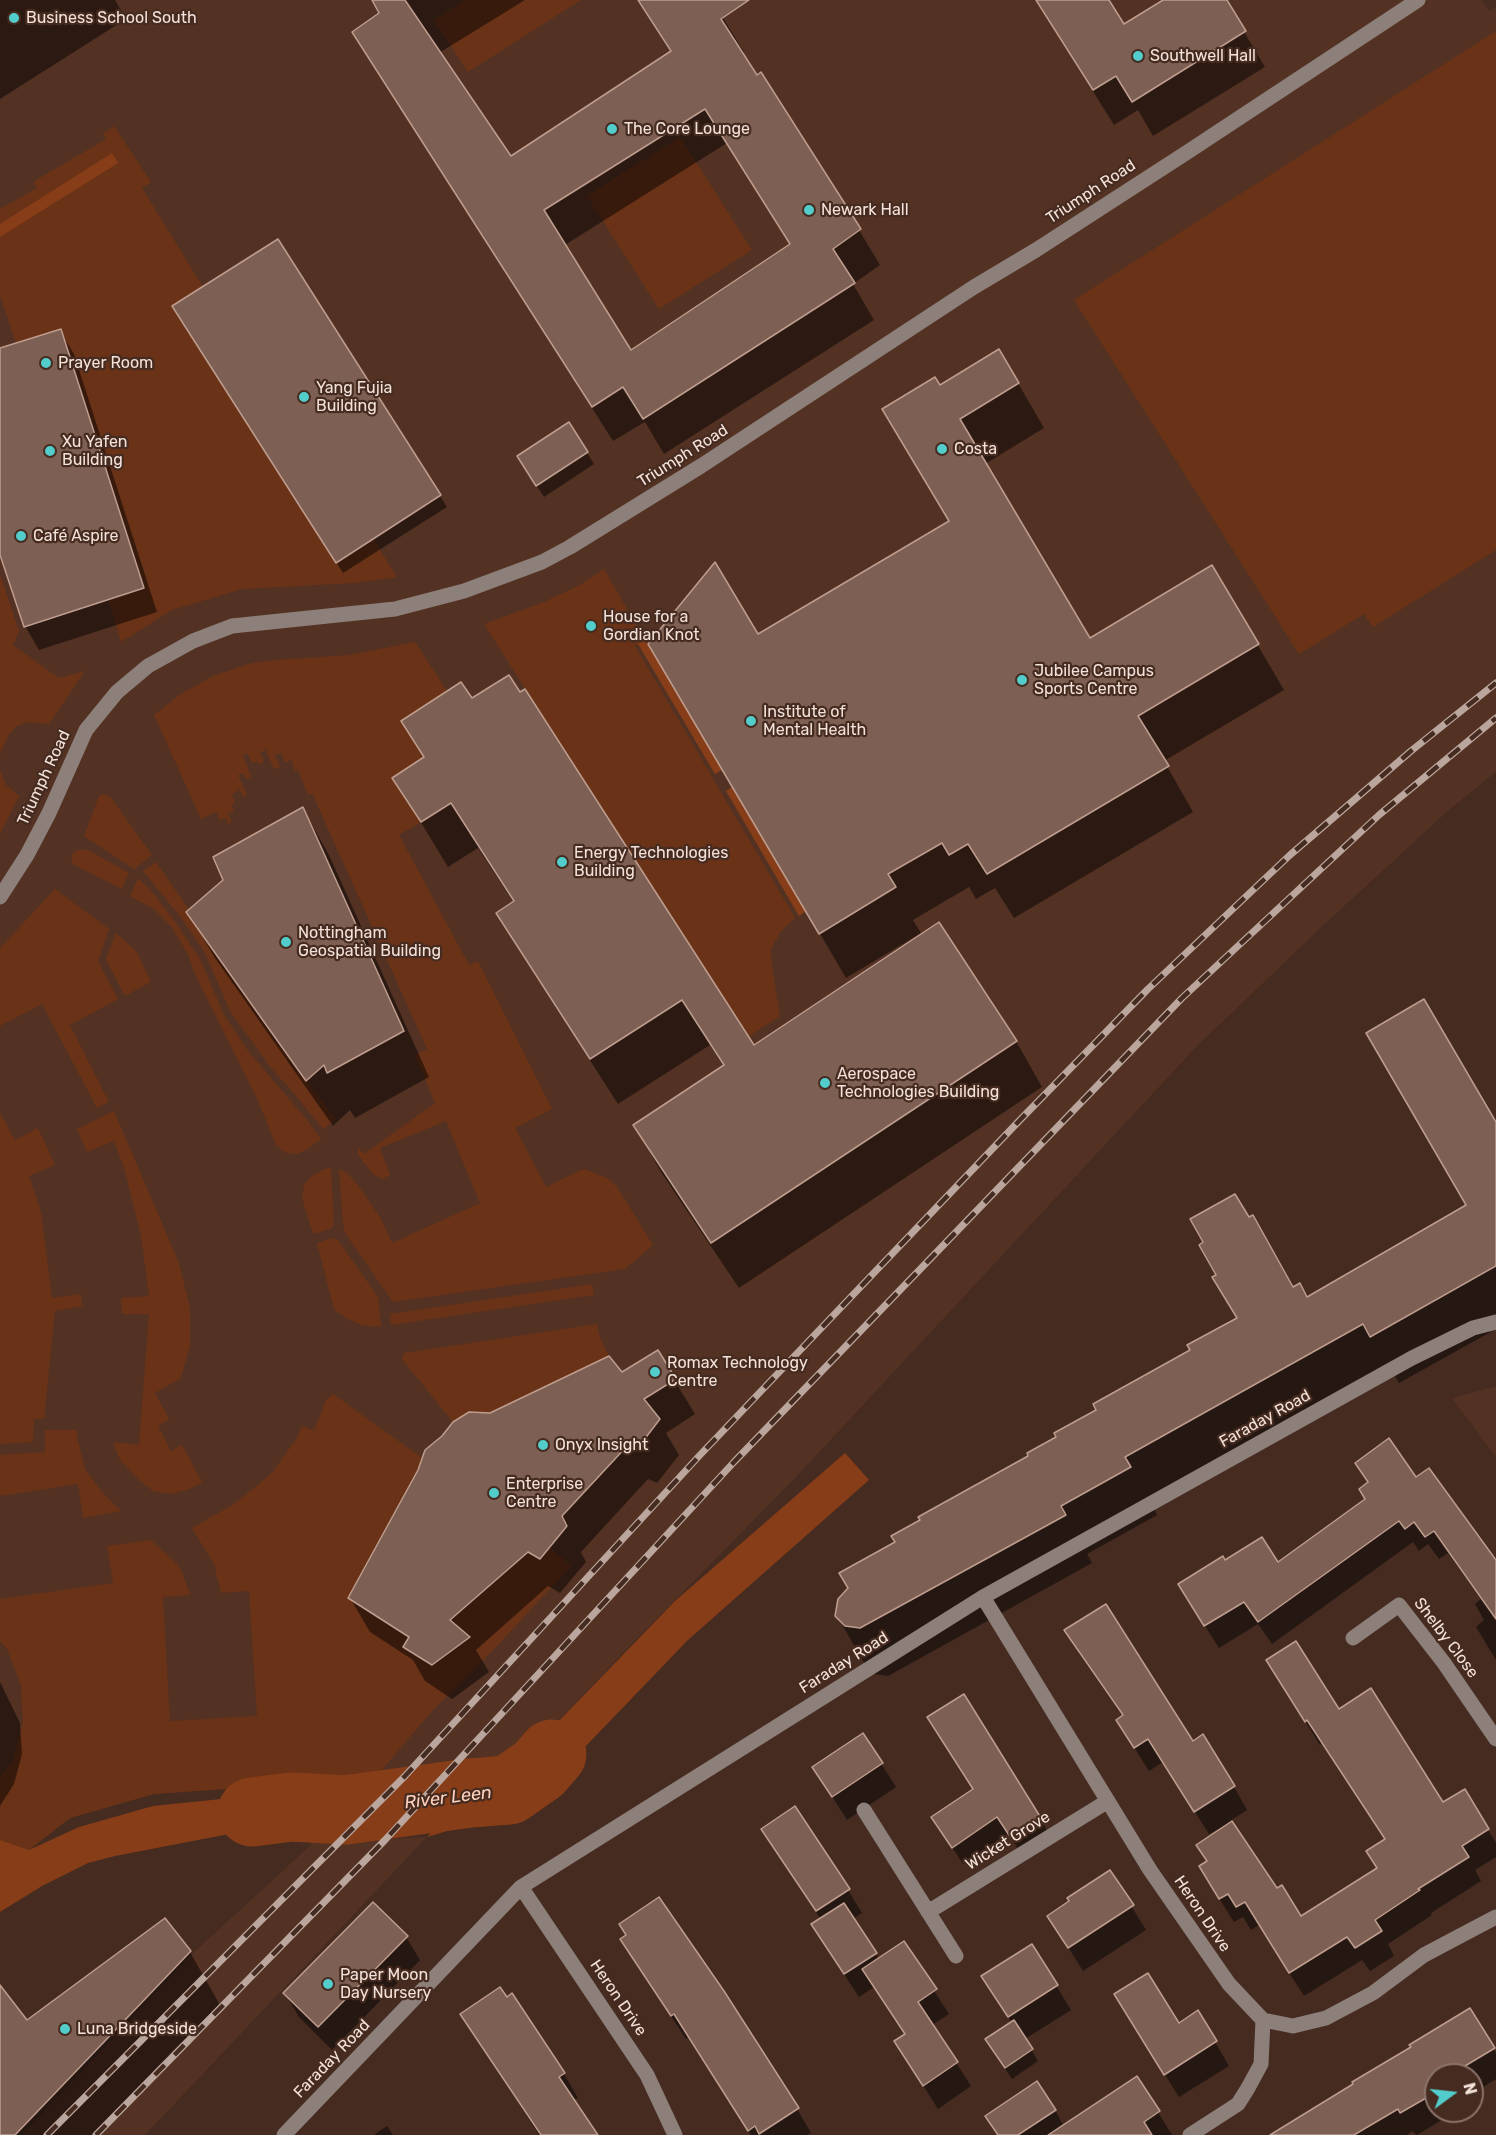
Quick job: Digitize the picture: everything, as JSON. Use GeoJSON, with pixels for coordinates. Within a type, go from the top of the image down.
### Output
{"type":"FeatureCollection","features":[{"type":"Feature","properties":{"kind":"street","name":"Triumph Road"},"geometry":{"type":"LineString","coordinates":[[0,897],[27,855],[49,813],[86,730],[117,692],[148,666],[193,641],[232,626],[395,609],[435,600],[506,577],[542,562],[701,466],[974,287],[1036,250],[1186,153],[1418,0]]}},
{"type":"Feature","properties":{"kind":"street","name":"Faraday Road"},"geometry":{"type":"LineString","coordinates":[[284,2135],[521,1887],[983,1597],[1412,1358],[1473,1328],[1496,1322]]}},
{"type":"Feature","properties":{"kind":"street","name":"Heron Drive"},"geometry":{"type":"LineString","coordinates":[[983,1597],[1150,1870],[1212,1962],[1263,2020]]}},
{"type":"Feature","properties":{"kind":"street","name":"Shelby Close"},"geometry":{"type":"LineString","coordinates":[[1353,1638],[1399,1605],[1444,1663],[1496,1739]]}},
{"type":"Feature","properties":{"kind":"street","name":"Wicket Grove"},"geometry":{"type":"LineString","coordinates":[[928,1912],[1108,1801]]}},
{"type":"Feature","properties":{"kind":"street"},"geometry":{"type":"LineString","coordinates":[[864,1810],[956,1956]]}},
{"type":"Feature","properties":{"kind":"street","name":"Heron Drive"},"geometry":{"type":"LineString","coordinates":[[521,1887],[647,2075],[675,2135]]}},
{"type":"Feature","properties":{"kind":"street"},"geometry":{"type":"LineString","coordinates":[[1190,2135],[1238,2104],[1261,2064],[1263,2020],[1293,2026],[1326,2018],[1373,1993],[1424,1955],[1496,1917]]}},
{"type":"Feature","properties":{"kind":"shaded area"},"geometry":{"type":"Polygon","coordinates":[[[0,0],[1482,0],[1489,11],[1496,7],[1496,772],[1450,809],[1197,1046],[797,1476],[520,1761],[495,1767],[405,1776],[154,1794],[70,1818],[29,1850],[0,1868],[0,0]]]}},
{"type":"Feature","properties":{"kind":"shaded area"},"geometry":{"type":"Polygon","coordinates":[[[465,0],[581,0],[468,72],[434,20],[465,0]]]}},
{"type":"Feature","properties":{"kind":"shaded area"},"geometry":{"type":"Polygon","coordinates":[[[1496,31],[1496,550],[1373,627],[1364,614],[1299,654],[1074,300],[1496,31]]]}},
{"type":"Feature","properties":{"kind":"shaded area"},"geometry":{"type":"Polygon","coordinates":[[[114,126],[151,182],[142,188],[203,287],[172,307],[335,562],[373,539],[397,577],[355,583],[242,589],[172,610],[121,642],[109,600],[144,588],[61,329],[16,343],[0,295],[0,209],[37,188],[33,182],[106,139],[103,134],[114,126]]]}},
{"type":"Feature","properties":{"kind":"shaded area"},"geometry":{"type":"Polygon","coordinates":[[[680,137],[752,250],[659,309],[587,196],[680,137]]]}},
{"type":"Feature","properties":{"kind":"shaded area"},"geometry":{"type":"Polygon","coordinates":[[[112,153],[118,163],[0,237],[0,224],[112,153]]]}},
{"type":"Feature","properties":{"kind":"shaded area"},"geometry":{"type":"Polygon","coordinates":[[[604,569],[645,640],[635,646],[795,918],[781,931],[771,949],[780,1016],[719,1056],[731,1011],[484,624],[544,602],[580,585],[604,569]]]}},
{"type":"Feature","properties":{"kind":"shaded area"},"geometry":{"type":"Polygon","coordinates":[[[0,574],[19,631],[13,645],[59,678],[85,671],[49,724],[28,722],[17,726],[9,734],[0,754],[0,574]]]}},
{"type":"Feature","properties":{"kind":"shaded area"},"geometry":{"type":"Polygon","coordinates":[[[645,640],[722,770],[715,774],[638,644],[645,640]]]}},
{"type":"Feature","properties":{"kind":"shaded area"},"geometry":{"type":"Polygon","coordinates":[[[415,642],[447,691],[402,721],[424,757],[392,778],[421,822],[399,835],[469,965],[478,961],[552,1109],[515,1128],[546,1187],[584,1169],[607,1178],[617,1187],[653,1245],[625,1269],[393,1302],[345,1233],[339,1169],[347,1173],[357,1184],[380,1217],[392,1243],[480,1203],[446,1121],[380,1148],[390,1175],[382,1179],[374,1175],[358,1155],[358,1147],[364,1154],[435,1103],[415,1055],[427,1049],[312,793],[308,795],[298,770],[295,771],[291,760],[285,763],[281,753],[275,755],[280,767],[274,769],[266,750],[260,752],[264,762],[259,765],[257,761],[252,763],[247,753],[243,755],[251,777],[246,779],[243,773],[238,775],[247,796],[243,797],[240,790],[232,794],[235,803],[231,805],[234,811],[228,814],[232,822],[228,824],[226,818],[220,820],[216,812],[201,819],[154,715],[181,694],[213,676],[252,663],[349,655],[415,642]]]}},
{"type":"Feature","properties":{"kind":"shaded area"},"geometry":{"type":"Polygon","coordinates":[[[0,769],[5,784],[19,796],[0,834],[0,769]]]}},
{"type":"Feature","properties":{"kind":"shaded area"},"geometry":{"type":"Polygon","coordinates":[[[732,787],[806,911],[799,916],[726,791],[732,787]]]}},
{"type":"Feature","properties":{"kind":"shaded area"},"geometry":{"type":"Polygon","coordinates":[[[103,794],[111,798],[152,855],[134,869],[84,836],[99,796],[103,794]]]}},
{"type":"Feature","properties":{"kind":"shaded area"},"geometry":{"type":"Polygon","coordinates":[[[78,850],[88,850],[129,873],[122,889],[76,866],[71,861],[73,853],[78,850]]]}},
{"type":"Feature","properties":{"kind":"shaded area"},"geometry":{"type":"Polygon","coordinates":[[[156,862],[189,910],[187,912],[306,1081],[336,1119],[323,1129],[271,1068],[230,1011],[204,951],[179,915],[143,871],[156,862]]]}},
{"type":"Feature","properties":{"kind":"shaded area"},"geometry":{"type":"Polygon","coordinates":[[[138,878],[173,919],[200,959],[224,1015],[248,1051],[321,1139],[306,1150],[297,1154],[286,1153],[276,1145],[258,1101],[195,974],[188,954],[171,926],[154,909],[130,896],[138,878]]]}},
{"type":"Feature","properties":{"kind":"shaded area"},"geometry":{"type":"Polygon","coordinates":[[[55,889],[109,929],[98,961],[118,999],[70,1025],[109,1102],[97,1108],[42,1004],[0,1026],[0,948],[55,889]]]}},
{"type":"Feature","properties":{"kind":"shaded area"},"geometry":{"type":"Polygon","coordinates":[[[116,933],[137,952],[151,982],[125,996],[106,959],[116,933]]]}},
{"type":"Feature","properties":{"kind":"shaded area"},"geometry":{"type":"Polygon","coordinates":[[[114,1111],[179,1263],[190,1308],[190,1345],[181,1378],[155,1393],[169,1419],[158,1426],[171,1451],[182,1445],[202,1482],[190,1489],[170,1494],[153,1491],[138,1479],[120,1460],[113,1442],[139,1445],[149,1314],[122,1314],[121,1298],[149,1296],[141,1236],[124,1167],[114,1141],[87,1152],[77,1129],[114,1111]]]}},
{"type":"Feature","properties":{"kind":"shaded area"},"geometry":{"type":"Polygon","coordinates":[[[0,1113],[15,1140],[38,1128],[55,1165],[29,1176],[41,1212],[52,1298],[81,1294],[82,1306],[55,1311],[44,1419],[34,1419],[33,1442],[0,1444],[0,1113]]]}},
{"type":"Feature","properties":{"kind":"shaded area"},"geometry":{"type":"Polygon","coordinates":[[[331,1168],[334,1225],[330,1229],[313,1234],[302,1198],[304,1185],[312,1176],[331,1168]]]}},
{"type":"Feature","properties":{"kind":"shaded area"},"geometry":{"type":"Polygon","coordinates":[[[332,1238],[338,1240],[378,1297],[381,1327],[361,1325],[334,1309],[317,1243],[332,1238]]]}},
{"type":"Feature","properties":{"kind":"shaded area"},"geometry":{"type":"Polygon","coordinates":[[[592,1284],[594,1295],[391,1325],[390,1314],[592,1284]]]}},
{"type":"Feature","properties":{"kind":"shaded area"},"geometry":{"type":"Polygon","coordinates":[[[597,1324],[600,1338],[609,1356],[490,1413],[469,1412],[453,1422],[402,1359],[404,1353],[597,1324]]]}},
{"type":"Feature","properties":{"kind":"shaded area"},"geometry":{"type":"Polygon","coordinates":[[[1496,1386],[1496,1457],[1452,1398],[1496,1386]]]}},
{"type":"Feature","properties":{"kind":"shaded area"},"geometry":{"type":"Polygon","coordinates":[[[333,1394],[422,1458],[418,1470],[348,1597],[409,1637],[404,1647],[432,1665],[470,1637],[450,1620],[528,1552],[540,1559],[549,1547],[571,1566],[498,1645],[432,1711],[374,1779],[154,1794],[70,1818],[29,1850],[0,1840],[0,1777],[12,1762],[23,1723],[21,1685],[7,1649],[0,1641],[0,1599],[113,1583],[107,1546],[151,1540],[178,1565],[190,1595],[163,1597],[170,1721],[257,1716],[249,1591],[221,1593],[214,1564],[192,1528],[234,1504],[271,1474],[295,1441],[302,1426],[314,1431],[326,1400],[333,1394]]]}},
{"type":"Feature","properties":{"kind":"shaded area"},"geometry":{"type":"Polygon","coordinates":[[[45,1430],[77,1430],[85,1469],[102,1492],[121,1511],[83,1518],[78,1484],[0,1496],[0,1455],[45,1452],[45,1430]]]}},
{"type":"Feature","properties":{"kind":"shaded area"},"geometry":{"type":"Polygon","coordinates":[[[845,1453],[869,1480],[688,1640],[557,1776],[501,1815],[427,1837],[495,1767],[520,1761],[675,1601],[845,1453]]]}},
{"type":"Feature","properties":{"kind":"shaded area"},"geometry":{"type":"Polygon","coordinates":[[[374,1779],[313,1843],[291,1825],[276,1825],[115,1856],[88,1863],[42,1886],[0,1912],[0,1840],[29,1850],[79,1827],[153,1806],[338,1787],[353,1780],[374,1779]]]}},
{"type":"Feature","properties":{"kind":"shaded area"},"geometry":{"type":"Polygon","coordinates":[[[427,1837],[145,2135],[22,2135],[192,1954],[313,1843],[427,1837]]]}},
{"type":"Feature","properties":{"kind":"building","name":"Newark Hall"},"geometry":{"type":"Polygon","coordinates":[[[372,0],[405,0],[511,156],[671,51],[638,0],[749,0],[721,19],[757,75],[761,72],[861,229],[833,249],[855,283],[643,419],[623,387],[592,407],[352,32],[379,13],[372,0]],[[705,109],[544,210],[631,350],[790,244],[705,109]]]}},
{"type":"Feature","properties":{"kind":"building","name":"Southwell Hall"},"geometry":{"type":"Polygon","coordinates":[[[1036,0],[1109,0],[1124,24],[1163,0],[1227,0],[1246,31],[1132,102],[1116,76],[1093,90],[1036,0]]]}},
{"type":"Feature","properties":{"kind":"building","name":"Yang Fujia Building"},"geometry":{"type":"Polygon","coordinates":[[[278,239],[441,495],[336,563],[172,306],[278,239]]]}},
{"type":"Feature","properties":{"kind":"building","name":"Xu Yafen Building"},"geometry":{"type":"Polygon","coordinates":[[[61,329],[144,588],[24,627],[0,555],[0,348],[61,329]]]}},
{"type":"Feature","properties":{"kind":"building"},"geometry":{"type":"Polygon","coordinates":[[[999,349],[1019,383],[960,419],[1090,638],[1212,565],[1259,644],[1138,716],[1169,766],[987,874],[968,844],[949,855],[942,843],[888,874],[896,887],[819,934],[648,644],[715,562],[758,634],[949,521],[882,409],[935,377],[940,385],[999,349]]]}},
{"type":"Feature","properties":{"kind":"building"},"geometry":{"type":"Polygon","coordinates":[[[569,422],[588,452],[536,486],[517,456],[569,422]]]}},
{"type":"Feature","properties":{"kind":"building"},"geometry":{"type":"Polygon","coordinates":[[[509,675],[520,692],[525,689],[754,1045],[939,922],[1017,1041],[711,1243],[633,1125],[724,1065],[682,1000],[590,1059],[496,913],[514,901],[451,803],[421,822],[392,778],[424,757],[401,721],[461,682],[472,698],[509,675]]]}},
{"type":"Feature","properties":{"kind":"building","name":"Nottingham Geospatial Building"},"geometry":{"type":"Polygon","coordinates":[[[303,807],[404,1031],[327,1073],[324,1065],[306,1081],[186,912],[223,880],[213,857],[303,807]]]}},
{"type":"Feature","properties":{"kind":"building"},"geometry":{"type":"Polygon","coordinates":[[[1424,999],[1496,1122],[1496,1266],[1370,1337],[1363,1324],[1125,1457],[1131,1467],[1061,1506],[1066,1515],[860,1628],[845,1626],[835,1616],[838,1599],[848,1588],[839,1573],[895,1542],[891,1536],[920,1520],[918,1517],[1028,1456],[1027,1453],[1056,1437],[1054,1433],[1096,1410],[1093,1404],[1190,1350],[1187,1345],[1237,1318],[1212,1277],[1216,1275],[1199,1245],[1203,1242],[1190,1219],[1235,1194],[1249,1217],[1253,1215],[1293,1287],[1300,1283],[1307,1297],[1466,1205],[1366,1033],[1424,999]]]}},
{"type":"Feature","properties":{"kind":"building","name":"Enterprise Centre"},"geometry":{"type":"Polygon","coordinates":[[[658,1350],[676,1379],[644,1399],[660,1419],[637,1449],[628,1445],[562,1516],[567,1526],[540,1559],[528,1552],[450,1620],[470,1637],[432,1665],[403,1647],[409,1637],[348,1598],[418,1470],[425,1450],[442,1436],[453,1422],[469,1412],[490,1413],[609,1356],[622,1372],[658,1350]]]}},
{"type":"Feature","properties":{"kind":"building"},"geometry":{"type":"Polygon","coordinates":[[[1389,1438],[1416,1477],[1429,1468],[1496,1560],[1496,1619],[1434,1531],[1425,1537],[1414,1522],[1405,1529],[1399,1521],[1258,1622],[1244,1602],[1204,1626],[1178,1584],[1223,1556],[1225,1560],[1262,1537],[1278,1562],[1365,1499],[1359,1489],[1368,1482],[1355,1463],[1389,1438]]]}},
{"type":"Feature","properties":{"kind":"building"},"geometry":{"type":"Polygon","coordinates":[[[1106,1604],[1193,1741],[1203,1734],[1235,1786],[1194,1812],[1148,1739],[1134,1748],[1116,1720],[1123,1715],[1064,1630],[1106,1604]]]}},
{"type":"Feature","properties":{"kind":"building"},"geometry":{"type":"Polygon","coordinates":[[[1296,1641],[1339,1709],[1371,1688],[1443,1802],[1465,1789],[1489,1829],[1462,1846],[1469,1857],[1418,1889],[1420,1890],[1375,1920],[1382,1931],[1355,1948],[1347,1937],[1289,1973],[1245,1902],[1236,1907],[1228,1894],[1219,1899],[1199,1866],[1207,1861],[1196,1845],[1232,1821],[1277,1888],[1282,1885],[1301,1916],[1377,1868],[1366,1851],[1385,1839],[1307,1720],[1305,1722],[1266,1660],[1296,1641]]]}},
{"type":"Feature","properties":{"kind":"building"},"geometry":{"type":"Polygon","coordinates":[[[964,1694],[1041,1818],[1011,1838],[997,1817],[952,1848],[931,1817],[973,1789],[927,1717],[964,1694]]]}},
{"type":"Feature","properties":{"kind":"building"},"geometry":{"type":"Polygon","coordinates":[[[863,1733],[883,1763],[832,1797],[812,1767],[863,1733]]]}},
{"type":"Feature","properties":{"kind":"building"},"geometry":{"type":"Polygon","coordinates":[[[795,1806],[850,1889],[816,1911],[761,1829],[795,1806]]]}},
{"type":"Feature","properties":{"kind":"building"},"geometry":{"type":"Polygon","coordinates":[[[1110,1870],[1134,1905],[1068,1948],[1047,1916],[1069,1901],[1067,1898],[1110,1870]]]}},
{"type":"Feature","properties":{"kind":"building"},"geometry":{"type":"Polygon","coordinates":[[[659,1897],[724,1991],[799,2108],[759,2134],[755,2126],[748,2131],[674,2014],[671,2016],[620,1939],[626,1935],[619,1924],[659,1897]]]}},
{"type":"Feature","properties":{"kind":"building"},"geometry":{"type":"Polygon","coordinates":[[[373,1902],[408,1936],[318,2027],[283,1993],[373,1902]]]}},
{"type":"Feature","properties":{"kind":"building"},"geometry":{"type":"Polygon","coordinates":[[[844,1903],[877,1953],[844,1974],[811,1924],[844,1903]]]}},
{"type":"Feature","properties":{"kind":"building","name":"Luna Bridgeside"},"geometry":{"type":"Polygon","coordinates":[[[165,1918],[191,1951],[15,2135],[0,2135],[0,1985],[27,2020],[165,1918]]]}},
{"type":"Feature","properties":{"kind":"building"},"geometry":{"type":"Polygon","coordinates":[[[904,1941],[937,1989],[918,2002],[958,2062],[923,2086],[894,2041],[905,2034],[862,1969],[904,1941]]]}},
{"type":"Feature","properties":{"kind":"building"},"geometry":{"type":"Polygon","coordinates":[[[1032,1944],[1058,1985],[1008,2017],[981,1976],[1032,1944]]]}},
{"type":"Feature","properties":{"kind":"building"},"geometry":{"type":"Polygon","coordinates":[[[1148,1973],[1179,2023],[1198,2010],[1217,2041],[1164,2075],[1114,1994],[1148,1973]]]}},
{"type":"Feature","properties":{"kind":"building"},"geometry":{"type":"Polygon","coordinates":[[[500,1987],[507,1997],[512,1993],[565,2073],[559,2077],[598,2135],[541,2135],[460,2014],[500,1987]]]}},
{"type":"Feature","properties":{"kind":"building"},"geometry":{"type":"Polygon","coordinates":[[[1470,2008],[1495,2048],[1470,2063],[1424,2063],[1424,2099],[1400,2113],[1398,2109],[1354,2135],[1270,2135],[1411,2047],[1409,2045],[1470,2008]]]}},
{"type":"Feature","properties":{"kind":"building"},"geometry":{"type":"Polygon","coordinates":[[[1014,2020],[1033,2049],[1005,2068],[985,2039],[1014,2020]]]}},
{"type":"Feature","properties":{"kind":"building"},"geometry":{"type":"Polygon","coordinates":[[[1137,2076],[1160,2111],[1144,2122],[1152,2135],[1048,2135],[1137,2076]]]}},
{"type":"Feature","properties":{"kind":"building"},"geometry":{"type":"Polygon","coordinates":[[[1037,2081],[1056,2110],[1018,2135],[998,2135],[985,2116],[1037,2081]]]}},
{"type":"Feature","properties":{"kind":"waterway","name":"River Leen"},"geometry":{"type":"LineString","coordinates":[[252,1812],[291,1807],[345,1810],[509,1790],[539,1769],[552,1754]]}},
{"type":"Feature","properties":{"kind":"railway"},"geometry":{"type":"LineString","coordinates":[[47,2135],[405,1776],[700,1455],[1148,989],[1290,855],[1411,751],[1496,683]]}},
{"type":"Feature","properties":{"kind":"railway"},"geometry":{"type":"LineString","coordinates":[[96,2135],[385,1840],[734,1462],[1182,998],[1379,815],[1496,718]]}},
{"type":"Feature","properties":{"kind":"place","name":"Business School South"},"geometry":{"type":"Point","coordinates":[14,18]}},
{"type":"Feature","properties":{"kind":"place","name":"Southwell Hall"},"geometry":{"type":"Point","coordinates":[1138,56]}},
{"type":"Feature","properties":{"kind":"place","name":"The Core Lounge"},"geometry":{"type":"Point","coordinates":[612,129]}},
{"type":"Feature","properties":{"kind":"place","name":"Newark Hall"},"geometry":{"type":"Point","coordinates":[809,210]}},
{"type":"Feature","properties":{"kind":"place","name":"Prayer Room"},"geometry":{"type":"Point","coordinates":[46,363]}},
{"type":"Feature","properties":{"kind":"place","name":"Yang Fujia Building"},"geometry":{"type":"Point","coordinates":[304,397]}},
{"type":"Feature","properties":{"kind":"place","name":"Costa"},"geometry":{"type":"Point","coordinates":[942,449]}},
{"type":"Feature","properties":{"kind":"place","name":"Xu Yafen Building"},"geometry":{"type":"Point","coordinates":[50,451]}},
{"type":"Feature","properties":{"kind":"place","name":"Café Aspire"},"geometry":{"type":"Point","coordinates":[21,536]}},
{"type":"Feature","properties":{"kind":"place","name":"House for a Gordian Knot"},"geometry":{"type":"Point","coordinates":[591,626]}},
{"type":"Feature","properties":{"kind":"place","name":"Jubilee Campus Sports Centre"},"geometry":{"type":"Point","coordinates":[1022,680]}},
{"type":"Feature","properties":{"kind":"place","name":"Institute of Mental Health"},"geometry":{"type":"Point","coordinates":[751,721]}},
{"type":"Feature","properties":{"kind":"place","name":"Energy Technologies Building"},"geometry":{"type":"Point","coordinates":[562,862]}},
{"type":"Feature","properties":{"kind":"place","name":"Nottingham Geospatial Building"},"geometry":{"type":"Point","coordinates":[286,942]}},
{"type":"Feature","properties":{"kind":"place","name":"Aerospace Technologies Building"},"geometry":{"type":"Point","coordinates":[825,1083]}},
{"type":"Feature","properties":{"kind":"place","name":"Romax Technology Centre"},"geometry":{"type":"Point","coordinates":[655,1372]}},
{"type":"Feature","properties":{"kind":"place","name":"Onyx Insight"},"geometry":{"type":"Point","coordinates":[543,1445]}},
{"type":"Feature","properties":{"kind":"place","name":"Enterprise Centre"},"geometry":{"type":"Point","coordinates":[494,1493]}},
{"type":"Feature","properties":{"kind":"place","name":"Paper Moon Day Nursery"},"geometry":{"type":"Point","coordinates":[328,1984]}},
{"type":"Feature","properties":{"kind":"place","name":"Luna Bridgeside"},"geometry":{"type":"Point","coordinates":[65,2029]}}]}
